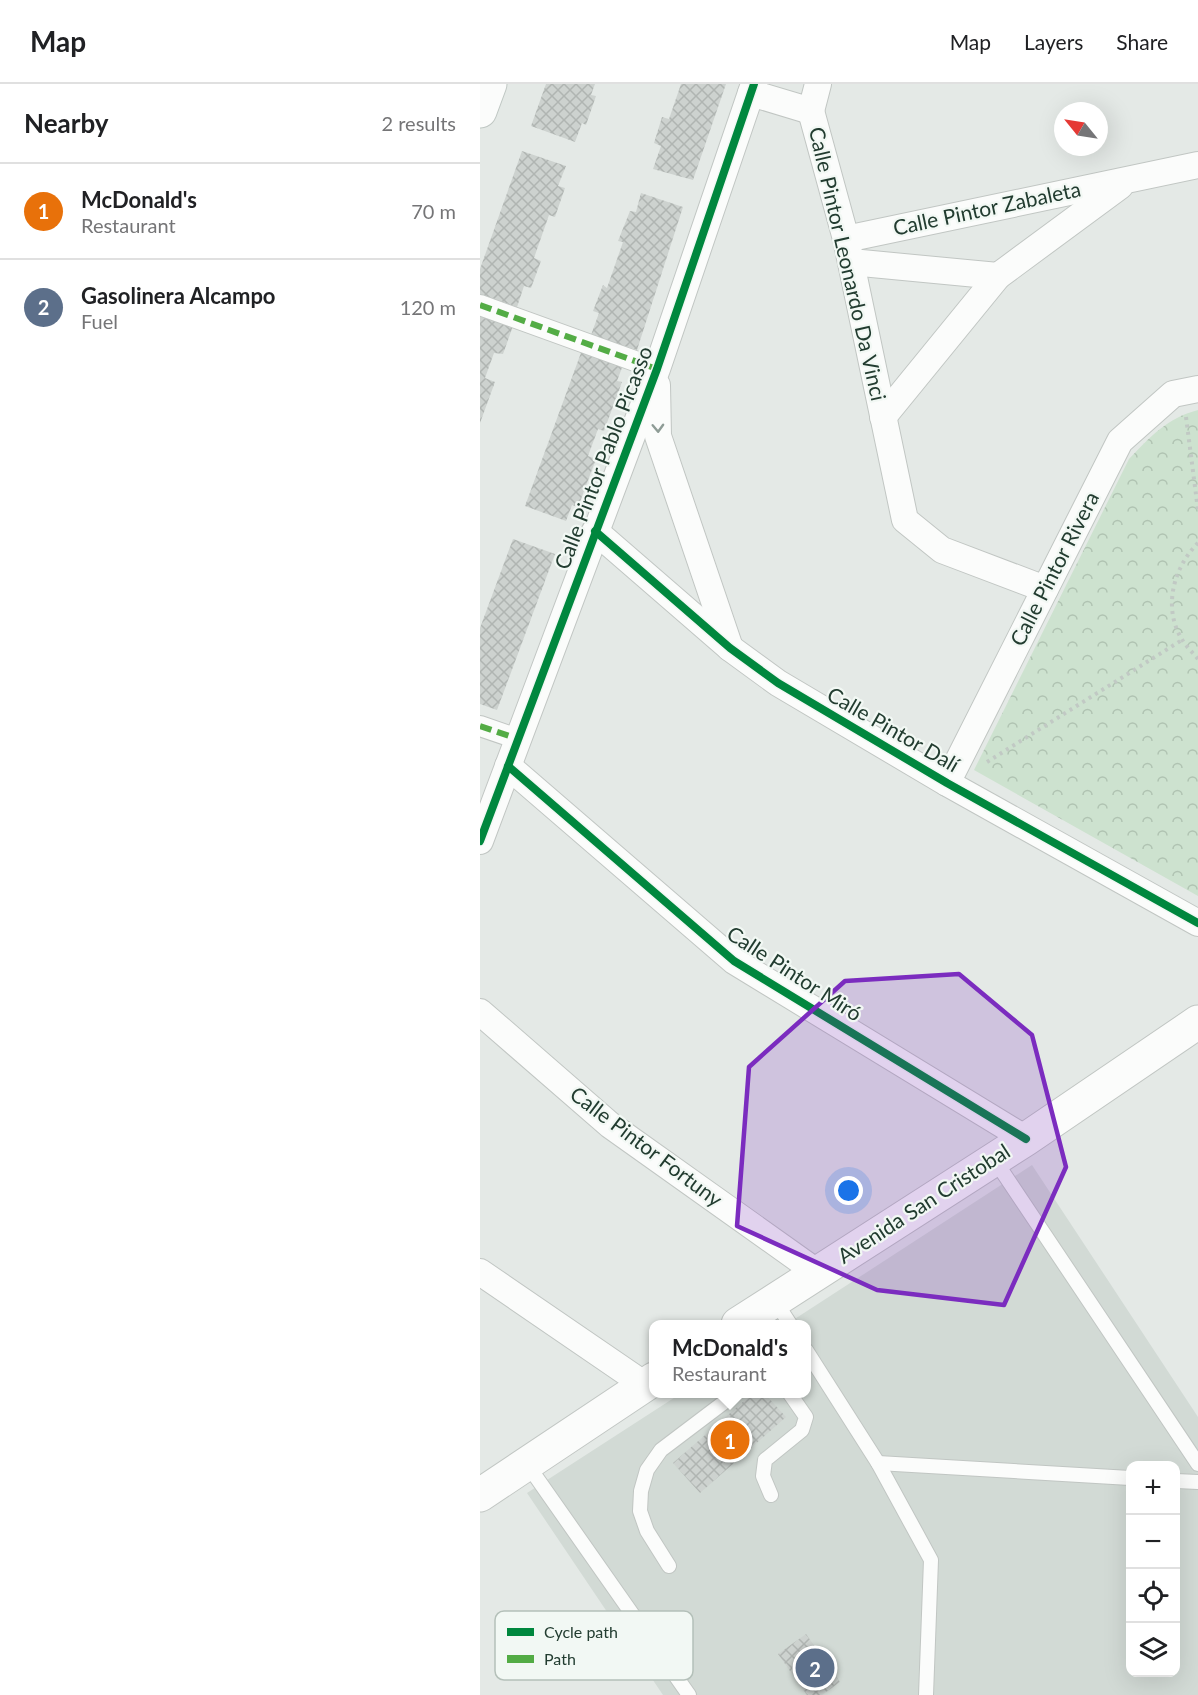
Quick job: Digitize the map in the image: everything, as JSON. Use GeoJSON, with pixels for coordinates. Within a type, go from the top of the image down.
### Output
{"type":"FeatureCollection","features":[{"type":"Feature","properties":{"kind":"street"},"geometry":{"type":"LineString","coordinates":[[480,111],[490,84]]}},
{"type":"Feature","properties":{"kind":"street"},"geometry":{"type":"LineString","coordinates":[[752,88],[811,111],[818,84]]}},
{"type":"Feature","properties":{"kind":"street","name":"Calle Pintor Pablo Picasso"},"geometry":{"type":"LineString","coordinates":[[480,842],[657,369],[752,88]]}},
{"type":"Feature","properties":{"kind":"street","name":"Calle Pintor Leonardo Da Vinci"},"geometry":{"type":"LineString","coordinates":[[811,111],[848,250],[905,520],[942,550],[1045,589]]}},
{"type":"Feature","properties":{"kind":"street","name":"Calle Pintor Zabaleta"},"geometry":{"type":"LineString","coordinates":[[848,250],[1127,180],[1198,165]]}},
{"type":"Feature","properties":{"kind":"street","name":"Calle Pintor Zabaleta"},"geometry":{"type":"LineString","coordinates":[[848,250],[998,276],[1127,180]]}},
{"type":"Feature","properties":{"kind":"street","name":"Calle Pintor Leonardo Da Vinci"},"geometry":{"type":"LineString","coordinates":[[883,417],[998,276]]}},
{"type":"Feature","properties":{"kind":"street"},"geometry":{"type":"LineString","coordinates":[[480,305],[657,369],[658,436],[730,648]]}},
{"type":"Feature","properties":{"kind":"street","name":"Calle Pintor Rivera"},"geometry":{"type":"LineString","coordinates":[[947,783],[1120,441],[1173,394],[1191,391]]}},
{"type":"Feature","properties":{"kind":"street","name":"Calle Pintor Dalí"},"geometry":{"type":"LineString","coordinates":[[596,531],[730,648],[778,683],[947,783],[1198,923]]}},
{"type":"Feature","properties":{"kind":"street"},"geometry":{"type":"LineString","coordinates":[[480,726],[518,739]]}},
{"type":"Feature","properties":{"kind":"street","name":"Calle Pintor Miró"},"geometry":{"type":"LineString","coordinates":[[508,766],[734,961],[1026,1139]]}},
{"type":"Feature","properties":{"kind":"street","name":"Calle Pintor Fortuny"},"geometry":{"type":"LineString","coordinates":[[480,1012],[610,1125],[818,1273]]}},
{"type":"Feature","properties":{"kind":"street","name":"Avenida San Cristobal"},"geometry":{"type":"LineString","coordinates":[[754,1320],[782,1313],[818,1273],[1026,1139],[1198,1022]]}},
{"type":"Feature","properties":{"kind":"street"},"geometry":{"type":"LineString","coordinates":[[480,1272],[649,1382],[480,1495]]}},
{"type":"Feature","properties":{"kind":"lane"},"geometry":{"type":"LineString","coordinates":[[994,1159],[1198,1464]]}},
{"type":"Feature","properties":{"kind":"lane"},"geometry":{"type":"LineString","coordinates":[[811,1356],[878,1462],[931,1560],[926,1695]]}},
{"type":"Feature","properties":{"kind":"lane"},"geometry":{"type":"LineString","coordinates":[[669,1566],[647,1531],[640,1511],[641,1491],[647,1470],[661,1450],[730,1398]]}},
{"type":"Feature","properties":{"kind":"lane"},"geometry":{"type":"LineString","coordinates":[[771,1494],[763,1476],[765,1460],[802,1430],[806,1417],[793,1398]]}},
{"type":"Feature","properties":{"kind":"lane"},"geometry":{"type":"LineString","coordinates":[[878,1462],[1126,1478]]}},
{"type":"Feature","properties":{"kind":"lane"},"geometry":{"type":"LineString","coordinates":[[527,1464],[630,1611]]}},
{"type":"Feature","properties":{"kind":"lane"},"geometry":{"type":"LineString","coordinates":[[1180,1481],[1198,1482]]}},
{"type":"Feature","properties":{"kind":"lane"},"geometry":{"type":"LineString","coordinates":[[678,1680],[689,1695]]}},
{"type":"Feature","properties":{"kind":"path"},"geometry":{"type":"LineString","coordinates":[[1191,391],[1198,510]]}},
{"type":"Feature","properties":{"kind":"path"},"geometry":{"type":"LineString","coordinates":[[1198,543],[1186,555],[1176,575],[1172,597],[1173,619],[1182,640],[1198,659]]}},
{"type":"Feature","properties":{"kind":"path"},"geometry":{"type":"LineString","coordinates":[[947,783],[974,770],[1182,640]]}},
{"type":"Feature","properties":{"kind":"highlighted area"},"geometry":{"type":"Polygon","coordinates":[[[959,974],[1032,1035],[1066,1167],[1004,1305],[877,1290],[737,1226],[749,1067],[845,981],[959,974]]]}},
{"type":"Feature","properties":{"kind":"shaded area"},"geometry":{"type":"Polygon","coordinates":[[[1032,1165],[1198,1417],[1198,1695],[663,1695],[653,1680],[693,1680],[693,1611],[606,1611],[527,1493],[674,1398],[811,1398],[811,1320],[793,1320],[1032,1165]]]}},
{"type":"Feature","properties":{"kind":"green space"},"geometry":{"type":"Polygon","coordinates":[[[1198,410],[1198,896],[974,770],[1129,459],[1168,423],[1198,410]]]}},
{"type":"Feature","properties":{"kind":"building"},"geometry":{"type":"Polygon","coordinates":[[[546,84],[595,84],[591,95],[596,96],[586,125],[582,123],[575,142],[531,126],[546,84]]]}},
{"type":"Feature","properties":{"kind":"building"},"geometry":{"type":"Polygon","coordinates":[[[681,84],[726,84],[693,180],[653,169],[661,146],[654,143],[662,117],[669,119],[681,84]]]}},
{"type":"Feature","properties":{"kind":"building"},"geometry":{"type":"Polygon","coordinates":[[[522,151],[566,166],[558,186],[565,188],[555,217],[549,215],[534,258],[541,261],[531,288],[524,286],[517,307],[480,294],[480,269],[522,151]]]}},
{"type":"Feature","properties":{"kind":"building"},"geometry":{"type":"Polygon","coordinates":[[[641,193],[683,207],[637,350],[591,335],[599,313],[593,311],[603,285],[607,288],[623,242],[618,241],[630,211],[636,212],[641,193]]]}},
{"type":"Feature","properties":{"kind":"building"},"geometry":{"type":"Polygon","coordinates":[[[480,315],[513,326],[503,354],[494,353],[485,378],[495,382],[480,423],[480,315]]]}},
{"type":"Feature","properties":{"kind":"building"},"geometry":{"type":"Polygon","coordinates":[[[582,350],[623,365],[617,381],[622,382],[604,431],[598,429],[588,456],[596,459],[578,507],[572,505],[566,521],[525,506],[582,350]]]}},
{"type":"Feature","properties":{"kind":"building"},"geometry":{"type":"Polygon","coordinates":[[[513,539],[555,554],[497,710],[480,704],[480,628],[513,539]]]}},
{"type":"Feature","properties":{"kind":"building"},"geometry":{"type":"Polygon","coordinates":[[[747,1398],[769,1398],[786,1417],[700,1493],[673,1463],[747,1398]]]}},
{"type":"Feature","properties":{"kind":"building"},"geometry":{"type":"Polygon","coordinates":[[[806,1634],[840,1682],[822,1695],[807,1695],[778,1654],[806,1634]]]}},
{"type":"Feature","properties":{"kind":"marked path"},"geometry":{"type":"LineString","coordinates":[[480,305],[657,369]]}},
{"type":"Feature","properties":{"kind":"marked path"},"geometry":{"type":"LineString","coordinates":[[480,726],[518,739]]}},
{"type":"Feature","properties":{"kind":"cycle path"},"geometry":{"type":"LineString","coordinates":[[480,841],[657,369],[754,84]]}},
{"type":"Feature","properties":{"kind":"cycle path"},"geometry":{"type":"LineString","coordinates":[[595,531],[730,648],[778,683],[947,783],[1198,923]]}},
{"type":"Feature","properties":{"kind":"cycle path"},"geometry":{"type":"LineString","coordinates":[[508,766],[734,961],[1026,1139]]}},
{"type":"Feature","properties":{"kind":"place","name":"McDonald's"},"geometry":{"type":"Point","coordinates":[730,1440]}},
{"type":"Feature","properties":{"kind":"place","name":"Gasolinera Alcampo"},"geometry":{"type":"Point","coordinates":[815,1668]}}]}
